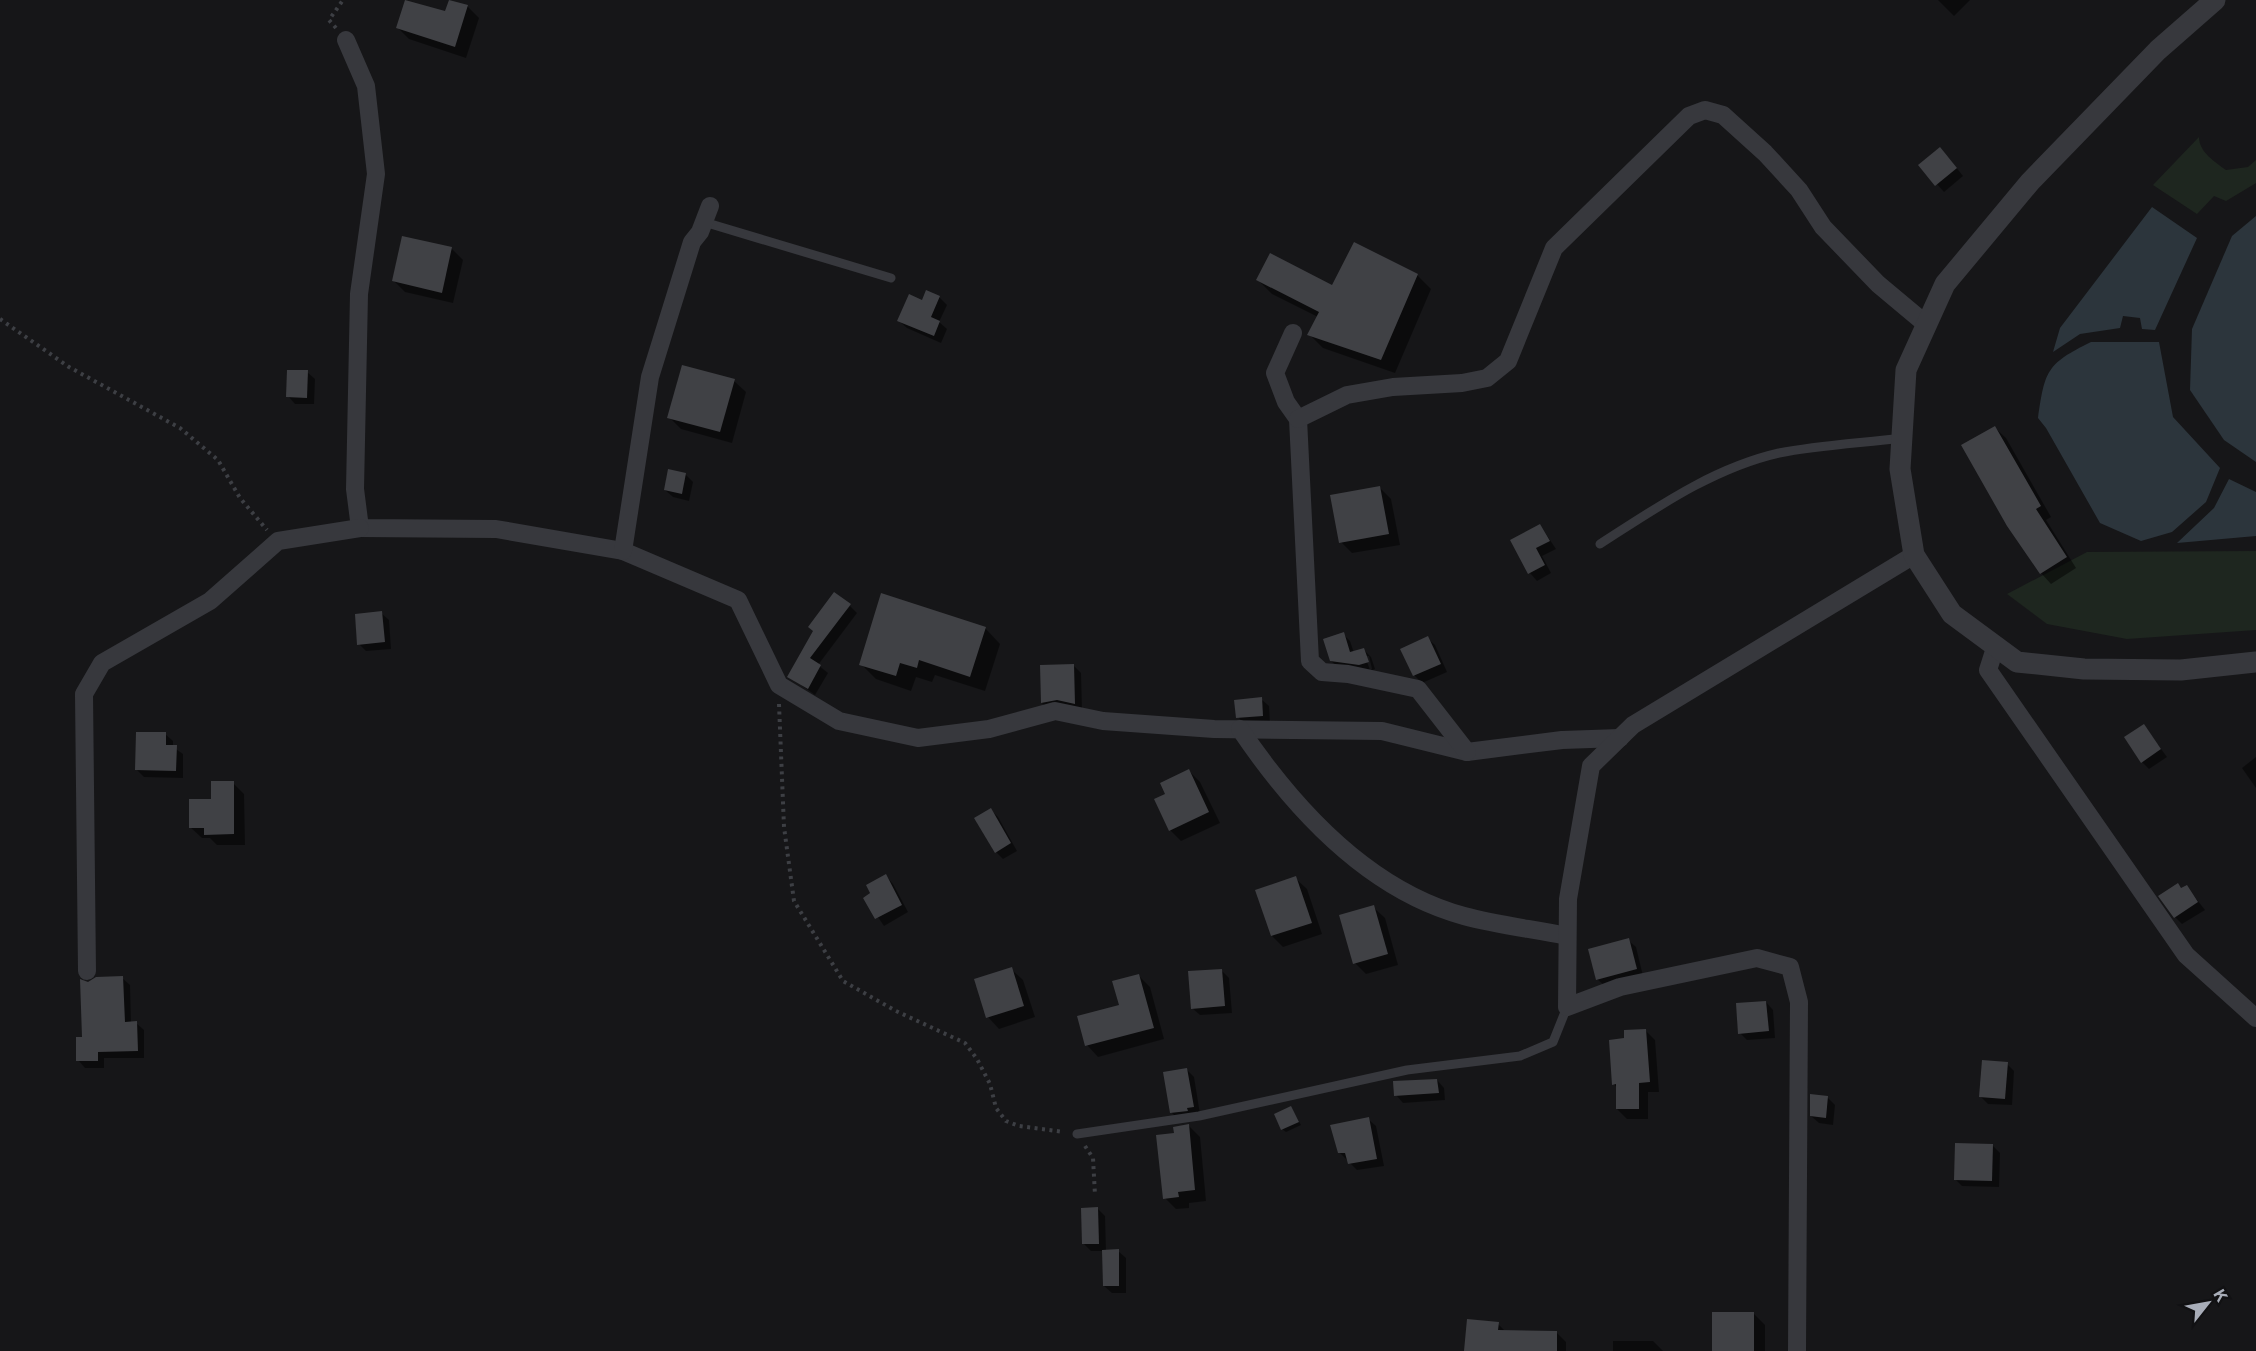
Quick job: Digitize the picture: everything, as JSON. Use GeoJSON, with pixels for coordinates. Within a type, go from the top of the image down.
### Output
{"type":"FeatureCollection","features":[{"type":"Feature","properties":{"kind":"street"},"geometry":{"type":"LineString","coordinates":[[2215,0],[2158,51],[2030,182],[1945,284],[1906,370],[1900,469],[1914,555],[1952,614],[2017,662],[2084,669],[2181,670],[2256,662]]}},
{"type":"Feature","properties":{"kind":"street"},"geometry":{"type":"LineString","coordinates":[[346,40],[366,86],[376,174],[359,294],[355,489],[360,528]]}},
{"type":"Feature","properties":{"kind":"street"},"geometry":{"type":"LineString","coordinates":[[1298,419],[1347,395],[1393,387],[1462,383],[1487,378],[1508,361],[1554,248],[1689,116],[1705,110],[1723,115],[1765,153],[1799,190],[1823,227],[1878,284],[1927,324]]}},
{"type":"Feature","properties":{"kind":"street"},"geometry":{"type":"LineString","coordinates":[[623,550],[650,376],[692,242],[700,232],[707,214]]}},
{"type":"Feature","properties":{"kind":"street"},"geometry":{"type":"LineString","coordinates":[[1293,333],[1275,373],[1286,402],[1298,419],[1310,661],[1322,672],[1418,689],[1467,752]]}},
{"type":"Feature","properties":{"kind":"street"},"geometry":{"type":"LineString","coordinates":[[87,971],[84,694],[102,663],[210,601],[278,542],[360,528],[496,529],[623,550],[738,600],[779,685],[839,721],[918,738],[989,729],[1055,711],[1103,721],[1240,729],[1382,731],[1467,752],[1562,740],[1620,738]]}},
{"type":"Feature","properties":{"kind":"street"},"geometry":{"type":"LineString","coordinates":[[1797,1351],[1799,1002],[1790,967],[1757,958],[1620,987],[1567,1007],[1568,899],[1591,766],[1633,725],[1914,555]]}},
{"type":"Feature","properties":{"kind":"street"},"geometry":{"type":"LineString","coordinates":[[1996,645],[1988,670],[2092,820],[2187,955],[2256,1018]]}},
{"type":"Feature","properties":{"kind":"street"},"geometry":{"type":"LineString","coordinates":[[1240,729],[1272,777],[1334,840],[1392,888],[1463,916],[1568,936]]}},
{"type":"Feature","properties":{"kind":"lane"},"geometry":{"type":"LineString","coordinates":[[707,214],[891,278]]}},
{"type":"Feature","properties":{"kind":"lane"},"geometry":{"type":"LineString","coordinates":[[1600,544],[1673,497],[1721,472],[1779,453],[1902,438]]}},
{"type":"Feature","properties":{"kind":"lane"},"geometry":{"type":"LineString","coordinates":[[1077,1134],[1199,1116],[1407,1070],[1520,1056],[1552,1042],[1567,1007]]}},
{"type":"Feature","properties":{"kind":"path"},"geometry":{"type":"LineString","coordinates":[[343,0],[329,20],[346,40]]}},
{"type":"Feature","properties":{"kind":"path"},"geometry":{"type":"LineString","coordinates":[[0,319],[69,368],[180,428],[218,460],[240,498],[278,542]]}},
{"type":"Feature","properties":{"kind":"path"},"geometry":{"type":"LineString","coordinates":[[779,685],[779,754],[784,827],[794,901],[843,981],[896,1011],[964,1043],[982,1067],[990,1084],[996,1108],[1006,1121],[1019,1126],[1077,1134],[1093,1158],[1095,1195]]}},
{"type":"Feature","properties":{"kind":"shaded area"},"geometry":{"type":"Polygon","coordinates":[[[2199,137],[2205,152],[2226,170],[2248,167],[2256,160],[2256,183],[2226,201],[2214,196],[2197,214],[2153,185],[2199,137]]]}},
{"type":"Feature","properties":{"kind":"shaded area"},"geometry":{"type":"Polygon","coordinates":[[[2152,207],[2197,238],[2155,330],[2142,329],[2140,318],[2123,316],[2120,328],[2080,334],[2053,352],[2060,328],[2152,207]]]}},
{"type":"Feature","properties":{"kind":"shaded area"},"geometry":{"type":"Polygon","coordinates":[[[2256,216],[2256,462],[2224,440],[2190,390],[2192,329],[2232,236],[2256,216]]]}},
{"type":"Feature","properties":{"kind":"shaded area"},"geometry":{"type":"Polygon","coordinates":[[[2091,342],[2159,342],[2173,417],[2220,468],[2206,502],[2172,532],[2141,541],[2100,523],[2046,428],[2038,418],[2043,389],[2050,371],[2056,363],[2091,342]]]}},
{"type":"Feature","properties":{"kind":"shaded area"},"geometry":{"type":"Polygon","coordinates":[[[2229,479],[2256,492],[2256,536],[2177,543],[2214,508],[2229,479]]]}},
{"type":"Feature","properties":{"kind":"shaded area"},"geometry":{"type":"Polygon","coordinates":[[[2256,551],[2256,630],[2127,639],[2047,624],[2007,594],[2087,552],[2256,551]]]}},
{"type":"Feature","properties":{"kind":"building"},"geometry":{"type":"Polygon","coordinates":[[[405,0],[445,11],[449,0],[468,5],[455,47],[396,28],[405,0]]]}},
{"type":"Feature","properties":{"kind":"building"},"geometry":{"type":"Polygon","coordinates":[[[1940,147],[1957,168],[1935,186],[1918,165],[1940,147]]]}},
{"type":"Feature","properties":{"kind":"building"},"geometry":{"type":"Polygon","coordinates":[[[402,236],[452,247],[442,293],[392,281],[402,236]]]}},
{"type":"Feature","properties":{"kind":"building"},"geometry":{"type":"Polygon","coordinates":[[[1354,242],[1418,274],[1381,360],[1307,335],[1319,312],[1256,280],[1270,253],[1332,285],[1354,242]]]}},
{"type":"Feature","properties":{"kind":"building"},"geometry":{"type":"Polygon","coordinates":[[[926,290],[940,296],[931,317],[940,321],[934,336],[897,321],[909,294],[922,300],[926,290]]]}},
{"type":"Feature","properties":{"kind":"building"},"geometry":{"type":"Polygon","coordinates":[[[682,365],[735,379],[720,432],[667,418],[682,365]]]}},
{"type":"Feature","properties":{"kind":"building"},"geometry":{"type":"Polygon","coordinates":[[[287,370],[308,370],[307,398],[286,397],[287,370]]]}},
{"type":"Feature","properties":{"kind":"building"},"geometry":{"type":"Polygon","coordinates":[[[1995,426],[2041,506],[2036,509],[2067,557],[2040,574],[2007,526],[1961,445],[1995,426]]]}},
{"type":"Feature","properties":{"kind":"building"},"geometry":{"type":"Polygon","coordinates":[[[668,469],[686,473],[682,494],[664,490],[668,469]]]}},
{"type":"Feature","properties":{"kind":"building"},"geometry":{"type":"Polygon","coordinates":[[[1380,486],[1389,534],[1339,543],[1330,495],[1380,486]]]}},
{"type":"Feature","properties":{"kind":"building"},"geometry":{"type":"Polygon","coordinates":[[[1540,524],[1550,541],[1536,548],[1545,565],[1528,574],[1510,540],[1540,524]]]}},
{"type":"Feature","properties":{"kind":"building"},"geometry":{"type":"Polygon","coordinates":[[[834,592],[851,604],[810,658],[821,665],[808,689],[787,677],[813,631],[808,627],[834,592]]]}},
{"type":"Feature","properties":{"kind":"building"},"geometry":{"type":"Polygon","coordinates":[[[881,593],[986,627],[970,677],[919,660],[917,668],[900,663],[896,676],[859,665],[881,593]]]}},
{"type":"Feature","properties":{"kind":"building"},"geometry":{"type":"Polygon","coordinates":[[[382,611],[385,642],[357,645],[355,614],[382,611]]]}},
{"type":"Feature","properties":{"kind":"building"},"geometry":{"type":"Polygon","coordinates":[[[1344,632],[1350,652],[1364,648],[1369,662],[1359,665],[1330,661],[1323,639],[1344,632]]]}},
{"type":"Feature","properties":{"kind":"building"},"geometry":{"type":"Polygon","coordinates":[[[1428,636],[1441,664],[1413,676],[1400,649],[1428,636]]]}},
{"type":"Feature","properties":{"kind":"building"},"geometry":{"type":"Polygon","coordinates":[[[1074,664],[1075,704],[1057,700],[1041,703],[1040,665],[1074,664]]]}},
{"type":"Feature","properties":{"kind":"building"},"geometry":{"type":"Polygon","coordinates":[[[1262,697],[1263,716],[1236,718],[1234,700],[1262,697]]]}},
{"type":"Feature","properties":{"kind":"building"},"geometry":{"type":"Polygon","coordinates":[[[2144,724],[2161,749],[2141,763],[2124,737],[2144,724]]]}},
{"type":"Feature","properties":{"kind":"building"},"geometry":{"type":"Polygon","coordinates":[[[136,732],[166,732],[166,745],[177,745],[176,771],[135,770],[136,732]]]}},
{"type":"Feature","properties":{"kind":"building"},"geometry":{"type":"Polygon","coordinates":[[[1189,769],[1209,812],[1169,831],[1154,799],[1165,794],[1160,783],[1189,769]]]}},
{"type":"Feature","properties":{"kind":"building"},"geometry":{"type":"Polygon","coordinates":[[[211,781],[234,781],[234,834],[204,835],[204,828],[189,828],[189,799],[211,799],[211,781]]]}},
{"type":"Feature","properties":{"kind":"building"},"geometry":{"type":"Polygon","coordinates":[[[991,808],[1011,843],[995,853],[974,818],[991,808]]]}},
{"type":"Feature","properties":{"kind":"building"},"geometry":{"type":"Polygon","coordinates":[[[886,874],[902,905],[875,919],[863,898],[870,893],[866,885],[886,874]]]}},
{"type":"Feature","properties":{"kind":"building"},"geometry":{"type":"Polygon","coordinates":[[[1296,876],[1312,923],[1271,936],[1255,890],[1296,876]]]}},
{"type":"Feature","properties":{"kind":"building"},"geometry":{"type":"Polygon","coordinates":[[[2178,883],[2181,888],[2187,885],[2198,902],[2174,918],[2158,896],[2178,883]]]}},
{"type":"Feature","properties":{"kind":"building"},"geometry":{"type":"Polygon","coordinates":[[[1374,905],[1388,954],[1353,964],[1339,915],[1374,905]]]}},
{"type":"Feature","properties":{"kind":"building"},"geometry":{"type":"Polygon","coordinates":[[[1629,938],[1637,969],[1596,980],[1588,949],[1629,938]]]}},
{"type":"Feature","properties":{"kind":"building"},"geometry":{"type":"Polygon","coordinates":[[[1012,967],[1024,1006],[986,1018],[974,979],[1012,967]]]}},
{"type":"Feature","properties":{"kind":"building"},"geometry":{"type":"Polygon","coordinates":[[[1222,969],[1225,1006],[1191,1009],[1188,971],[1222,969]]]}},
{"type":"Feature","properties":{"kind":"building"},"geometry":{"type":"Polygon","coordinates":[[[1139,974],[1154,1028],[1085,1046],[1077,1016],[1119,1005],[1112,981],[1139,974]]]}},
{"type":"Feature","properties":{"kind":"building"},"geometry":{"type":"Polygon","coordinates":[[[123,976],[125,1022],[137,1021],[138,1051],[98,1052],[98,1061],[76,1061],[76,1037],[82,1037],[80,979],[88,982],[96,977],[123,976]]]}},
{"type":"Feature","properties":{"kind":"building"},"geometry":{"type":"Polygon","coordinates":[[[1766,1001],[1769,1031],[1738,1034],[1736,1003],[1766,1001]]]}},
{"type":"Feature","properties":{"kind":"building"},"geometry":{"type":"Polygon","coordinates":[[[1646,1029],[1650,1082],[1639,1083],[1639,1109],[1616,1109],[1616,1084],[1612,1085],[1609,1040],[1624,1038],[1624,1030],[1646,1029]]]}},
{"type":"Feature","properties":{"kind":"building"},"geometry":{"type":"Polygon","coordinates":[[[1982,1060],[2008,1062],[2005,1099],[1979,1097],[1982,1060]]]}},
{"type":"Feature","properties":{"kind":"building"},"geometry":{"type":"Polygon","coordinates":[[[1187,1068],[1194,1107],[1187,1108],[1188,1111],[1170,1113],[1163,1072],[1187,1068]]]}},
{"type":"Feature","properties":{"kind":"building"},"geometry":{"type":"Polygon","coordinates":[[[1437,1079],[1439,1093],[1394,1096],[1393,1081],[1437,1079]]]}},
{"type":"Feature","properties":{"kind":"building"},"geometry":{"type":"Polygon","coordinates":[[[1810,1094],[1828,1096],[1826,1118],[1810,1116],[1810,1094]]]}},
{"type":"Feature","properties":{"kind":"building"},"geometry":{"type":"Polygon","coordinates":[[[1291,1106],[1299,1122],[1281,1130],[1274,1114],[1291,1106]]]}},
{"type":"Feature","properties":{"kind":"building"},"geometry":{"type":"Polygon","coordinates":[[[1369,1117],[1377,1159],[1348,1164],[1345,1153],[1338,1153],[1330,1125],[1369,1117]]]}},
{"type":"Feature","properties":{"kind":"building"},"geometry":{"type":"Polygon","coordinates":[[[1189,1124],[1195,1190],[1178,1192],[1179,1197],[1163,1199],[1156,1135],[1174,1133],[1173,1127],[1189,1124]]]}},
{"type":"Feature","properties":{"kind":"building"},"geometry":{"type":"Polygon","coordinates":[[[1955,1143],[1993,1144],[1992,1181],[1954,1180],[1955,1143]]]}},
{"type":"Feature","properties":{"kind":"building"},"geometry":{"type":"Polygon","coordinates":[[[1098,1207],[1099,1244],[1082,1244],[1081,1208],[1098,1207]]]}},
{"type":"Feature","properties":{"kind":"building"},"geometry":{"type":"Polygon","coordinates":[[[1119,1249],[1119,1286],[1103,1286],[1102,1250],[1119,1249]]]}},
{"type":"Feature","properties":{"kind":"building"},"geometry":{"type":"Polygon","coordinates":[[[1712,1312],[1754,1312],[1754,1351],[1712,1351],[1712,1312]]]}},
{"type":"Feature","properties":{"kind":"building"},"geometry":{"type":"Polygon","coordinates":[[[1467,1319],[1499,1322],[1498,1330],[1557,1331],[1557,1351],[1464,1351],[1467,1319]]]}}]}
